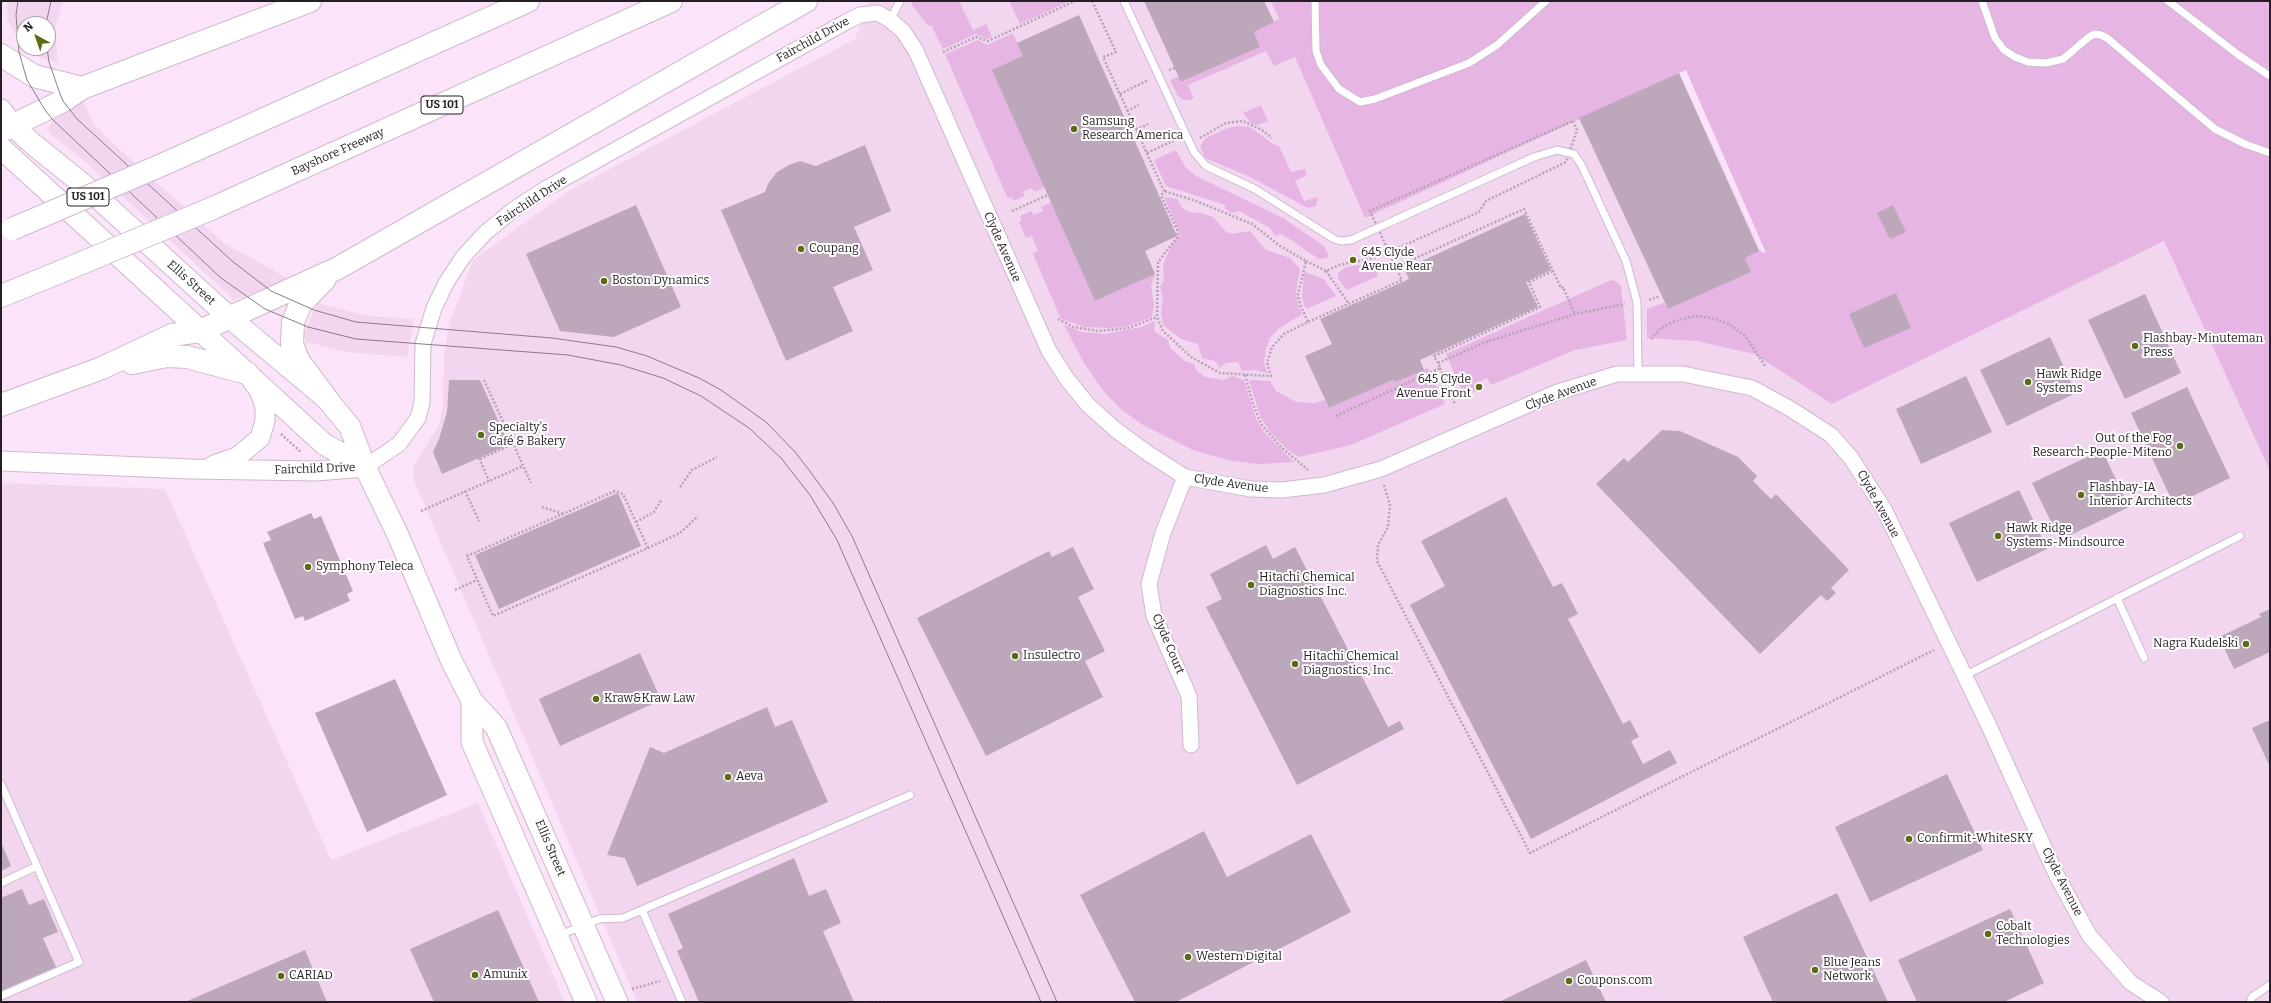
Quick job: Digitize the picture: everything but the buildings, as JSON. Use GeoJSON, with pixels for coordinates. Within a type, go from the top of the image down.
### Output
{"type":"FeatureCollection","features":[{"type":"Feature","properties":{"kind":"highway"},"geometry":{"type":"LineString","coordinates":[[5,122],[63,101],[82,88],[310,1]]}},
{"type":"Feature","properties":{"kind":"highway","name":"US 101"},"geometry":{"type":"LineString","coordinates":[[7,231],[164,164],[528,1]]}},
{"type":"Feature","properties":{"kind":"highway","name":"Bayshore Freeway"},"geometry":{"type":"LineString","coordinates":[[1,296],[212,208],[671,1]]}},
{"type":"Feature","properties":{"kind":"highway"},"geometry":{"type":"LineString","coordinates":[[1,404],[102,368],[172,335],[200,331],[338,268],[806,1]]}},
{"type":"Feature","properties":{"kind":"highway"},"geometry":{"type":"LineString","coordinates":[[1,55],[34,76],[82,88]]}},
{"type":"Feature","properties":{"kind":"highway"},"geometry":{"type":"LineString","coordinates":[[327,399],[298,360],[292,344],[293,322],[300,305],[309,294],[338,268]]}},
{"type":"Feature","properties":{"kind":"highway"},"geometry":{"type":"LineString","coordinates":[[102,368],[167,356],[187,357],[247,373]]}},
{"type":"Feature","properties":{"kind":"main road","name":"Ellis Street"},"geometry":{"type":"LineString","coordinates":[[5,122],[85,186],[230,318],[327,399],[350,427],[366,467],[452,662],[472,701],[496,727],[617,1002]]}},
{"type":"Feature","properties":{"kind":"main road"},"geometry":{"type":"LineString","coordinates":[[1,148],[324,444],[366,467]]}},
{"type":"Feature","properties":{"kind":"main road","name":"Ellis Street"},"geometry":{"type":"LineString","coordinates":[[472,701],[472,742],[586,1002]]}},
{"type":"Feature","properties":{"kind":"street","name":"Fairchild Drive"},"geometry":{"type":"LineString","coordinates":[[1,461],[190,469],[316,471],[366,467],[399,444],[418,418],[422,403],[423,344],[434,308],[446,283],[463,257],[485,233],[513,210],[545,189],[846,22],[860,15],[878,13],[890,20]]}},
{"type":"Feature","properties":{"kind":"street","name":"Clyde Avenue"},"geometry":{"type":"LineString","coordinates":[[890,20],[903,31],[916,51],[1046,344],[1066,379],[1088,405],[1116,430],[1146,452],[1185,477],[1214,484],[1259,489],[1282,490],[1330,484],[1378,470],[1555,393],[1617,374],[1683,374],[1752,388],[1789,408],[1831,436],[1856,464],[1884,509],[2056,874],[2089,935],[2131,983],[2161,1002]]}},
{"type":"Feature","properties":{"kind":"street"},"geometry":{"type":"LineString","coordinates":[[190,469],[223,463],[237,457],[260,438],[265,421],[265,407],[260,392],[247,373]]}},
{"type":"Feature","properties":{"kind":"street","name":"Clyde Court"},"geometry":{"type":"LineString","coordinates":[[1185,477],[1163,533],[1149,584],[1154,616],[1189,696],[1191,745]]}},
{"type":"Feature","properties":{"kind":"lane"},"geometry":{"type":"LineString","coordinates":[[890,20],[900,1]]}},
{"type":"Feature","properties":{"kind":"lane"},"geometry":{"type":"LineString","coordinates":[[1124,1],[1194,152],[1206,166],[1255,189],[1334,239],[1341,241],[1350,240],[1534,157],[1557,150],[1574,154],[1582,166],[1626,261],[1637,302],[1638,374]]}},
{"type":"Feature","properties":{"kind":"lane"},"geometry":{"type":"LineString","coordinates":[[1315,1],[1316,51],[1321,65],[1339,89],[1360,102],[1389,94],[1469,63],[1497,45],[1546,1]]}},
{"type":"Feature","properties":{"kind":"lane"},"geometry":{"type":"LineString","coordinates":[[1982,1],[1995,38],[2004,50],[2015,57],[2028,62],[2046,63],[2063,59],[2089,37],[2095,34],[2100,35],[2107,38],[2215,128],[2244,144],[2270,154]]}},
{"type":"Feature","properties":{"kind":"lane"},"geometry":{"type":"LineString","coordinates":[[2168,1],[2240,56],[2270,76]]}},
{"type":"Feature","properties":{"kind":"lane"},"geometry":{"type":"LineString","coordinates":[[1964,676],[2240,536]]}},
{"type":"Feature","properties":{"kind":"lane"},"geometry":{"type":"LineString","coordinates":[[2117,598],[2144,658]]}},
{"type":"Feature","properties":{"kind":"lane"},"geometry":{"type":"LineString","coordinates":[[1,784],[79,962],[1,996]]}},
{"type":"Feature","properties":{"kind":"lane"},"geometry":{"type":"LineString","coordinates":[[558,936],[599,919],[623,918],[910,795]]}},
{"type":"Feature","properties":{"kind":"lane"},"geometry":{"type":"LineString","coordinates":[[1,883],[37,866]]}},
{"type":"Feature","properties":{"kind":"lane"},"geometry":{"type":"LineString","coordinates":[[642,910],[682,1002]]}},
{"type":"Feature","properties":{"kind":"lane"},"geometry":{"type":"LineString","coordinates":[[2250,1002],[2252,997],[2270,985]]}},
{"type":"Feature","properties":{"kind":"path"},"geometry":{"type":"LineString","coordinates":[[943,52],[976,37],[988,41],[1075,1]]}},
{"type":"Feature","properties":{"kind":"path"},"geometry":{"type":"LineString","coordinates":[[1092,1],[1116,52],[1103,57],[1164,191],[1162,196],[1178,236],[1158,262],[1157,317],[1163,331],[1191,357],[1220,373],[1271,376],[1267,363],[1272,347],[1284,334],[1402,280],[1389,252],[1326,271]]}},
{"type":"Feature","properties":{"kind":"path"},"geometry":{"type":"LineString","coordinates":[[1127,111],[1139,105]]}},
{"type":"Feature","properties":{"kind":"path"},"geometry":{"type":"LineString","coordinates":[[1147,153],[1187,135],[1198,139],[1226,123],[1243,121],[1262,130],[1272,138]]}},
{"type":"Feature","properties":{"kind":"path"},"geometry":{"type":"LineString","coordinates":[[1136,130],[1148,124]]}},
{"type":"Feature","properties":{"kind":"path"},"geometry":{"type":"LineString","coordinates":[[1164,191],[1196,201],[1252,224],[1280,246],[1326,271],[1349,304]]}},
{"type":"Feature","properties":{"kind":"path"},"geometry":{"type":"LineString","coordinates":[[1012,211],[1048,195]]}},
{"type":"Feature","properties":{"kind":"path"},"geometry":{"type":"LineString","coordinates":[[1396,267],[1524,209],[1561,288],[1563,287],[1575,314]]}},
{"type":"Feature","properties":{"kind":"path"},"geometry":{"type":"LineString","coordinates":[[1306,260],[1298,294],[1300,304],[1308,322]]}},
{"type":"Feature","properties":{"kind":"path"},"geometry":{"type":"LineString","coordinates":[[1455,404],[1434,356],[1540,308],[1529,282],[1553,271]]}},
{"type":"Feature","properties":{"kind":"path"},"geometry":{"type":"LineString","coordinates":[[1438,363],[1486,342],[1575,314],[1660,296]]}},
{"type":"Feature","properties":{"kind":"path"},"geometry":{"type":"LineString","coordinates":[[1646,344],[1660,330],[1675,321],[1695,316],[1711,318],[1729,324],[1746,337],[1765,366]]}},
{"type":"Feature","properties":{"kind":"path"},"geometry":{"type":"LineString","coordinates":[[1058,319],[1073,327],[1098,331],[1128,328],[1157,317]]}},
{"type":"Feature","properties":{"kind":"path"},"geometry":{"type":"LineString","coordinates":[[1336,416],[1440,368]]}},
{"type":"Feature","properties":{"kind":"path"},"geometry":{"type":"LineString","coordinates":[[1245,375],[1253,404],[1261,424],[1299,464],[1330,484]]}},
{"type":"Feature","properties":{"kind":"path"},"geometry":{"type":"LineString","coordinates":[[484,380],[531,483]]}},
{"type":"Feature","properties":{"kind":"path"},"geometry":{"type":"LineString","coordinates":[[278,432],[305,456]]}},
{"type":"Feature","properties":{"kind":"path"},"geometry":{"type":"LineString","coordinates":[[489,481],[479,458],[513,444]]}},
{"type":"Feature","properties":{"kind":"path"},"geometry":{"type":"LineString","coordinates":[[680,487],[692,470],[717,457]]}},
{"type":"Feature","properties":{"kind":"path"},"geometry":{"type":"LineString","coordinates":[[421,511],[523,466]]}},
{"type":"Feature","properties":{"kind":"path"},"geometry":{"type":"LineString","coordinates":[[1378,470],[1390,505],[1388,527],[1378,545],[1377,561],[1530,853],[1948,643]]}},
{"type":"Feature","properties":{"kind":"path"},"geometry":{"type":"LineString","coordinates":[[465,491],[478,522]]}},
{"type":"Feature","properties":{"kind":"path"},"geometry":{"type":"LineString","coordinates":[[648,548],[623,494],[615,491],[467,556],[493,616],[648,548],[680,533],[698,516]]}},
{"type":"Feature","properties":{"kind":"path"},"geometry":{"type":"LineString","coordinates":[[636,522],[654,512],[662,499]]}},
{"type":"Feature","properties":{"kind":"path"},"geometry":{"type":"LineString","coordinates":[[542,507],[564,514]]}},
{"type":"Feature","properties":{"kind":"path"},"geometry":{"type":"LineString","coordinates":[[455,590],[477,580]]}},
{"type":"Feature","properties":{"kind":"path"},"geometry":{"type":"LineString","coordinates":[[871,1002],[888,1002]]}},
{"type":"Feature","properties":{"kind":"shaded area"},"geometry":{"type":"Polygon","coordinates":[[[7,1],[63,1],[56,24],[56,16],[16,16],[16,35],[8,21],[7,1]]]}},
{"type":"Feature","properties":{"kind":"shaded area"},"geometry":{"type":"Polygon","coordinates":[[[869,1],[1274,1],[1503,153],[1679,73],[1832,404],[2164,241],[2270,471],[2270,1002],[637,1002],[413,478],[414,465],[439,425],[443,405],[444,356],[449,324],[473,260],[570,190],[855,39],[869,1]]]}},
{"type":"Feature","properties":{"kind":"shaded area"},"geometry":{"type":"Polygon","coordinates":[[[911,1],[959,1],[973,30],[986,24],[992,37],[987,39],[976,34],[943,49],[931,25],[928,26],[912,5],[911,1]]]}},
{"type":"Feature","properties":{"kind":"shaded area"},"geometry":{"type":"Polygon","coordinates":[[[1009,1],[1070,1],[1020,24],[1009,1]]]}},
{"type":"Feature","properties":{"kind":"shaded area"},"geometry":{"type":"Polygon","coordinates":[[[1271,1],[2270,1],[2270,471],[2164,241],[1832,404],[1754,354],[1697,341],[1647,338],[1647,309],[1664,303],[1668,309],[1750,272],[1745,258],[1759,251],[1766,253],[1686,70],[1365,218],[1295,57],[1274,66],[1266,51],[1188,85],[1194,98],[1189,100],[1183,100],[1178,96],[1170,80],[1179,76],[1182,82],[1260,47],[1254,32],[1279,19],[1271,1]]]}},
{"type":"Feature","properties":{"kind":"shaded area"},"geometry":{"type":"Polygon","coordinates":[[[1013,33],[1023,56],[1045,187],[1034,192],[1032,188],[1023,192],[1025,196],[1014,201],[1011,197],[1008,199],[945,54],[978,40],[987,45],[1013,33]]]}},
{"type":"Feature","properties":{"kind":"shaded area"},"geometry":{"type":"Polygon","coordinates":[[[56,39],[58,63],[37,56],[56,56],[56,39]]]}},
{"type":"Feature","properties":{"kind":"shaded area"},"geometry":{"type":"Polygon","coordinates":[[[83,100],[92,121],[107,138],[224,243],[289,279],[234,300],[89,165],[50,134],[47,128],[59,113],[83,100]]]}},
{"type":"Feature","properties":{"kind":"shaded area"},"geometry":{"type":"Polygon","coordinates":[[[1261,105],[1268,121],[1257,125],[1252,124],[1243,113],[1261,105]]]}},
{"type":"Feature","properties":{"kind":"shaded area"},"geometry":{"type":"Polygon","coordinates":[[[1239,126],[1250,127],[1273,144],[1279,146],[1291,172],[1305,169],[1307,175],[1295,181],[1304,201],[1318,197],[1316,206],[1308,208],[1248,176],[1205,158],[1200,146],[1206,138],[1228,128],[1239,126]]]}},
{"type":"Feature","properties":{"kind":"shaded area"},"geometry":{"type":"Polygon","coordinates":[[[1176,150],[1186,168],[1196,176],[1283,218],[1324,246],[1329,256],[1327,258],[1319,259],[1282,234],[1275,236],[1270,228],[1239,211],[1231,213],[1225,208],[1225,205],[1166,186],[1154,160],[1176,150]]]}},
{"type":"Feature","properties":{"kind":"shaded area"},"geometry":{"type":"Polygon","coordinates":[[[1164,197],[1177,199],[1182,208],[1189,212],[1201,213],[1213,217],[1226,232],[1232,234],[1250,231],[1266,250],[1290,258],[1300,269],[1296,292],[1298,304],[1302,314],[1278,329],[1270,338],[1266,349],[1264,362],[1267,373],[1255,370],[1242,371],[1238,362],[1226,363],[1220,368],[1215,361],[1202,358],[1198,344],[1181,339],[1163,325],[1161,313],[1163,297],[1160,287],[1164,280],[1163,265],[1170,248],[1180,234],[1164,197]]]}},
{"type":"Feature","properties":{"kind":"shaded area"},"geometry":{"type":"Polygon","coordinates":[[[1051,202],[1095,301],[1155,274],[1151,286],[1154,305],[1152,317],[1127,326],[1112,328],[1084,327],[1061,319],[1033,254],[1038,251],[1032,236],[1026,238],[1019,222],[1022,220],[1020,216],[1031,211],[1034,215],[1043,211],[1041,207],[1051,202]]]}},
{"type":"Feature","properties":{"kind":"shaded area"},"geometry":{"type":"Polygon","coordinates":[[[1358,265],[1369,266],[1375,269],[1378,276],[1347,290],[1338,279],[1338,274],[1344,268],[1358,265]]]}},
{"type":"Feature","properties":{"kind":"shaded area"},"geometry":{"type":"Polygon","coordinates":[[[1304,272],[1324,279],[1336,296],[1306,309],[1302,299],[1304,272]]]}},
{"type":"Feature","properties":{"kind":"shaded area"},"geometry":{"type":"Polygon","coordinates":[[[1611,280],[1617,282],[1621,286],[1627,340],[1575,350],[1491,385],[1487,378],[1474,384],[1476,391],[1464,396],[1446,354],[1611,280]]]}},
{"type":"Feature","properties":{"kind":"shaded area"},"geometry":{"type":"Polygon","coordinates":[[[317,303],[367,316],[414,319],[407,357],[346,352],[306,342],[304,334],[317,303]]]}},
{"type":"Feature","properties":{"kind":"shaded area"},"geometry":{"type":"Polygon","coordinates":[[[1155,321],[1154,331],[1168,340],[1170,348],[1185,361],[1194,364],[1197,371],[1205,377],[1223,380],[1233,376],[1244,380],[1256,419],[1264,432],[1294,462],[1259,464],[1231,461],[1193,450],[1143,425],[1122,410],[1104,392],[1084,363],[1064,325],[1081,332],[1105,334],[1141,327],[1155,321]]]}},
{"type":"Feature","properties":{"kind":"shaded area"},"geometry":{"type":"Polygon","coordinates":[[[1428,368],[1445,404],[1351,445],[1299,457],[1288,450],[1270,432],[1260,416],[1249,380],[1270,381],[1276,391],[1296,402],[1315,403],[1325,400],[1329,408],[1393,380],[1396,382],[1428,368]]]}},
{"type":"Feature","properties":{"kind":"shaded area"},"geometry":{"type":"Polygon","coordinates":[[[1,483],[165,489],[331,860],[478,803],[565,1002],[1,1002],[1,483]]]}},
{"type":"Feature","properties":{"kind":"tram line"},"geometry":{"type":"LineString","coordinates":[[18,1],[16,15],[19,52],[27,80],[45,110],[53,120],[221,278],[265,309],[308,327],[356,339],[568,355],[621,365],[663,378],[701,396],[749,428],[781,458],[810,495],[837,540],[1041,1002]]}},
{"type":"Feature","properties":{"kind":"tram line"},"geometry":{"type":"LineString","coordinates":[[48,16],[51,1]]}},
{"type":"Feature","properties":{"kind":"tram line"},"geometry":{"type":"LineString","coordinates":[[48,56],[63,101],[77,119],[232,261],[271,291],[314,310],[356,322],[552,338],[616,347],[647,356],[699,378],[721,390],[766,422],[795,452],[809,470],[833,503],[852,536],[1057,1002]]}},
{"type":"Feature","properties":{"kind":"place","name":"Samsung Research America"},"geometry":{"type":"Point","coordinates":[1074,129]}},
{"type":"Feature","properties":{"kind":"place","name":"Coupang"},"geometry":{"type":"Point","coordinates":[801,249]}},
{"type":"Feature","properties":{"kind":"place","name":"645 Clyde Avenue Rear"},"geometry":{"type":"Point","coordinates":[1353,260]}},
{"type":"Feature","properties":{"kind":"place","name":"Boston Dynamics"},"geometry":{"type":"Point","coordinates":[604,281]}},
{"type":"Feature","properties":{"kind":"place","name":"Flashbay-Minuteman Press"},"geometry":{"type":"Point","coordinates":[2135,346]}},
{"type":"Feature","properties":{"kind":"place","name":"Hawk Ridge Systems"},"geometry":{"type":"Point","coordinates":[2028,382]}},
{"type":"Feature","properties":{"kind":"place","name":"645 Clyde Avenue Front"},"geometry":{"type":"Point","coordinates":[1479,387]}},
{"type":"Feature","properties":{"kind":"place","name":"Specialty's Café & Bakery"},"geometry":{"type":"Point","coordinates":[481,435]}},
{"type":"Feature","properties":{"kind":"place","name":"Out of the Fog Research-People-Miteno"},"geometry":{"type":"Point","coordinates":[2180,446]}},
{"type":"Feature","properties":{"kind":"place","name":"Flashbay-IA Interior Architects"},"geometry":{"type":"Point","coordinates":[2081,495]}},
{"type":"Feature","properties":{"kind":"place","name":"Hawk Ridge Systems-Mindsource"},"geometry":{"type":"Point","coordinates":[1998,536]}},
{"type":"Feature","properties":{"kind":"place","name":"Symphony Teleca"},"geometry":{"type":"Point","coordinates":[308,567]}},
{"type":"Feature","properties":{"kind":"place","name":"Hitachi Chemical Diagnostics Inc."},"geometry":{"type":"Point","coordinates":[1251,585]}},
{"type":"Feature","properties":{"kind":"place","name":"Nagra Kudelski"},"geometry":{"type":"Point","coordinates":[2246,644]}},
{"type":"Feature","properties":{"kind":"place","name":"Insulectro"},"geometry":{"type":"Point","coordinates":[1015,656]}},
{"type":"Feature","properties":{"kind":"place","name":"Hitachi Chemical Diagnostics, Inc."},"geometry":{"type":"Point","coordinates":[1295,664]}},
{"type":"Feature","properties":{"kind":"place","name":"Kraw&Kraw Law"},"geometry":{"type":"Point","coordinates":[596,699]}},
{"type":"Feature","properties":{"kind":"place","name":"Aeva"},"geometry":{"type":"Point","coordinates":[728,777]}},
{"type":"Feature","properties":{"kind":"place","name":"Confirmit-WhiteSKY"},"geometry":{"type":"Point","coordinates":[1909,839]}},
{"type":"Feature","properties":{"kind":"place","name":"Cobalt Technologies"},"geometry":{"type":"Point","coordinates":[1988,934]}},
{"type":"Feature","properties":{"kind":"place","name":"Western Digital"},"geometry":{"type":"Point","coordinates":[1188,957]}},
{"type":"Feature","properties":{"kind":"place","name":"Blue Jeans Network"},"geometry":{"type":"Point","coordinates":[1815,970]}},
{"type":"Feature","properties":{"kind":"place","name":"Amunix"},"geometry":{"type":"Point","coordinates":[475,975]}},
{"type":"Feature","properties":{"kind":"place","name":"CARIAD"},"geometry":{"type":"Point","coordinates":[281,976]}},
{"type":"Feature","properties":{"kind":"place","name":"Coupons.com"},"geometry":{"type":"Point","coordinates":[1569,981]}}]}
